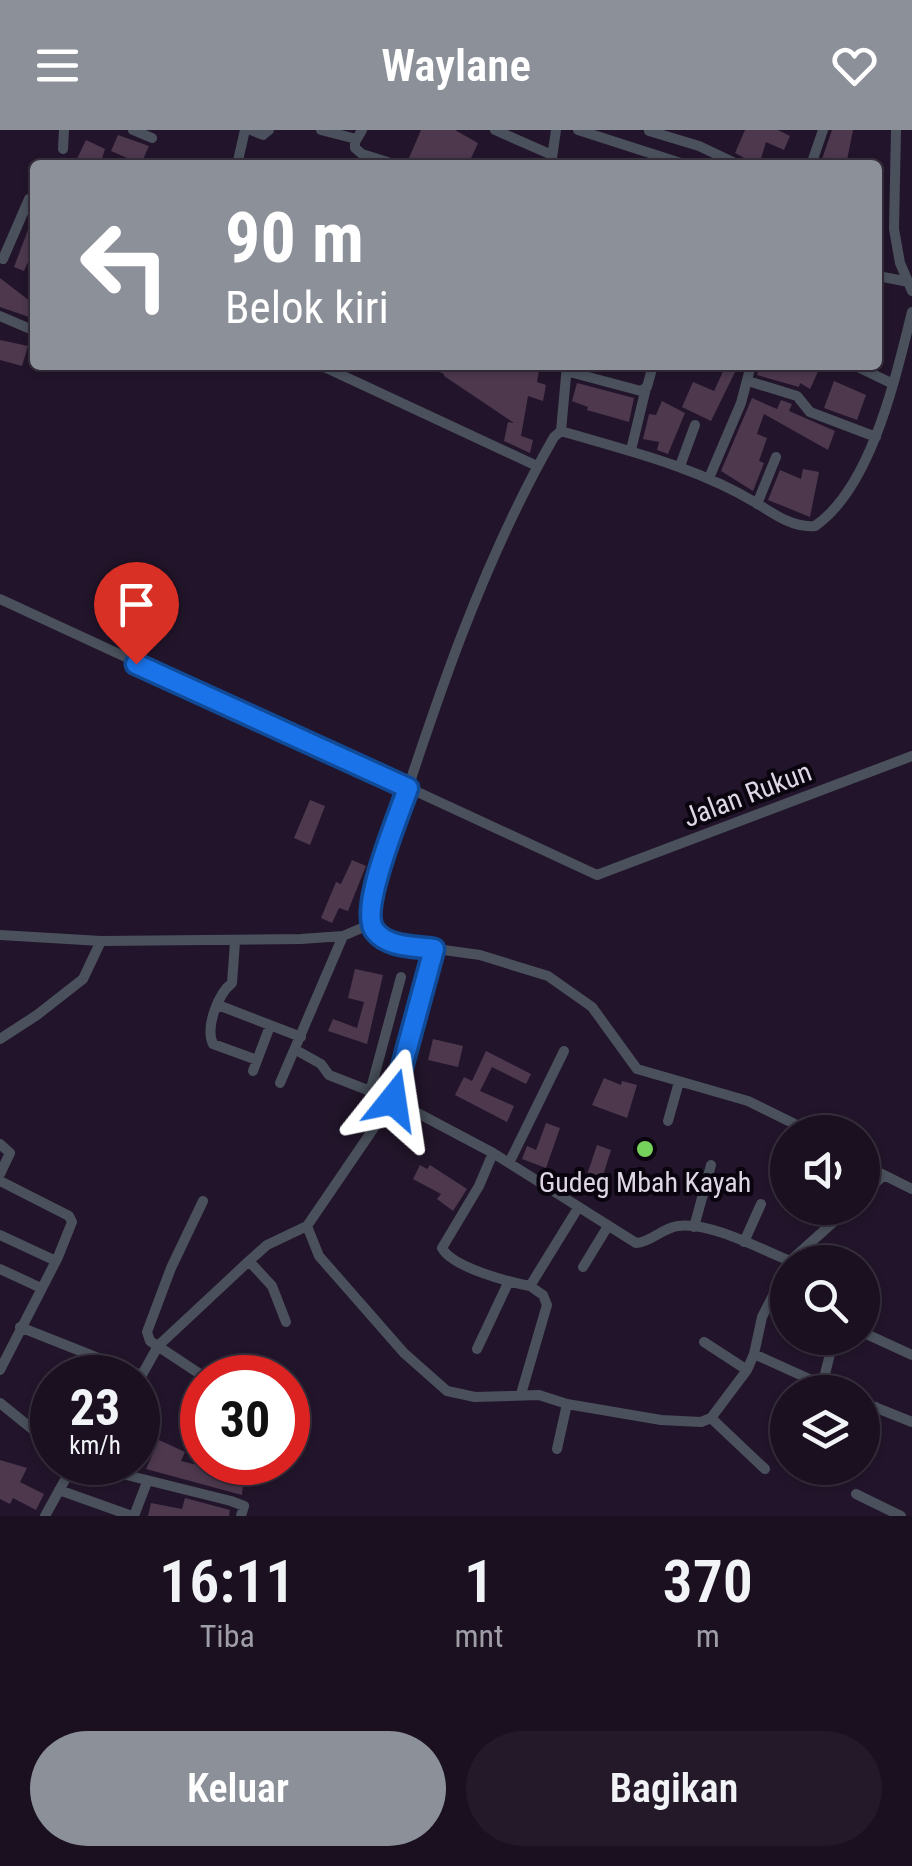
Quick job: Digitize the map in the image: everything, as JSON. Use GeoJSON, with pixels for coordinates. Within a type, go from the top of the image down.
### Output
{"type":"FeatureCollection","features":[{"type":"Feature","properties":{"kind":"street"},"geometry":{"type":"LineString","coordinates":[[64,130],[64,149]]}},
{"type":"Feature","properties":{"kind":"street"},"geometry":{"type":"LineString","coordinates":[[133,130],[152,138]]}},
{"type":"Feature","properties":{"kind":"street"},"geometry":{"type":"LineString","coordinates":[[239,160],[248,130],[263,135],[269,130]]}},
{"type":"Feature","properties":{"kind":"street"},"geometry":{"type":"LineString","coordinates":[[321,130],[359,134],[356,148],[381,160]]}},
{"type":"Feature","properties":{"kind":"street"},"geometry":{"type":"LineString","coordinates":[[495,130],[551,160],[556,130]]}},
{"type":"Feature","properties":{"kind":"street"},"geometry":{"type":"LineString","coordinates":[[578,130],[672,160]]}},
{"type":"Feature","properties":{"kind":"street"},"geometry":{"type":"LineString","coordinates":[[645,150],[649,130],[729,160]]}},
{"type":"Feature","properties":{"kind":"street"},"geometry":{"type":"LineString","coordinates":[[813,160],[823,130]]}},
{"type":"Feature","properties":{"kind":"street"},"geometry":{"type":"LineString","coordinates":[[896,130],[894,230],[900,262],[911,287]]}},
{"type":"Feature","properties":{"kind":"street"},"geometry":{"type":"LineString","coordinates":[[1,262],[29,199]]}},
{"type":"Feature","properties":{"kind":"street"},"geometry":{"type":"LineString","coordinates":[[882,277],[911,287]]}},
{"type":"Feature","properties":{"kind":"street"},"geometry":{"type":"LineString","coordinates":[[562,431],[680,466],[799,525],[815,526],[849,489],[876,437],[912,312]]}},
{"type":"Feature","properties":{"kind":"street"},"geometry":{"type":"LineString","coordinates":[[0,316],[30,329]]}},
{"type":"Feature","properties":{"kind":"street"},"geometry":{"type":"LineString","coordinates":[[331,370],[537,466]]}},
{"type":"Feature","properties":{"kind":"street"},"geometry":{"type":"LineString","coordinates":[[566,370],[562,431],[537,466],[469,619],[371,902],[371,924],[394,943],[491,958],[548,976],[592,1007],[637,1069],[748,1101],[776,1115]]}},
{"type":"Feature","properties":{"kind":"street"},"geometry":{"type":"LineString","coordinates":[[572,370],[637,390],[646,387]]}},
{"type":"Feature","properties":{"kind":"street"},"geometry":{"type":"LineString","coordinates":[[630,450],[651,370]]}},
{"type":"Feature","properties":{"kind":"street"},"geometry":{"type":"LineString","coordinates":[[709,478],[750,370]]}},
{"type":"Feature","properties":{"kind":"street"},"geometry":{"type":"LineString","coordinates":[[864,370],[892,384]]}},
{"type":"Feature","properties":{"kind":"street"},"geometry":{"type":"LineString","coordinates":[[748,381],[797,396],[810,412],[876,437]]}},
{"type":"Feature","properties":{"kind":"street"},"geometry":{"type":"LineString","coordinates":[[680,466],[695,425]]}},
{"type":"Feature","properties":{"kind":"street"},"geometry":{"type":"LineString","coordinates":[[757,504],[776,456]]}},
{"type":"Feature","properties":{"kind":"street"},"geometry":{"type":"LineString","coordinates":[[0,599],[408,788]]}},
{"type":"Feature","properties":{"kind":"street","name":"Jalan Rukun"},"geometry":{"type":"LineString","coordinates":[[408,788],[597,875],[912,756]]}},
{"type":"Feature","properties":{"kind":"street"},"geometry":{"type":"LineString","coordinates":[[0,934],[101,941],[235,942],[343,936],[371,924]]}},
{"type":"Feature","properties":{"kind":"street"},"geometry":{"type":"LineString","coordinates":[[280,1083],[343,936]]}},
{"type":"Feature","properties":{"kind":"street"},"geometry":{"type":"LineString","coordinates":[[0,1039],[88,973],[101,941]]}},
{"type":"Feature","properties":{"kind":"street"},"geometry":{"type":"LineString","coordinates":[[235,942],[232,983],[220,993],[210,1041],[255,1066],[270,1026]]}},
{"type":"Feature","properties":{"kind":"street"},"geometry":{"type":"LineString","coordinates":[[153,1355],[268,1245],[307,1226],[393,1100],[434,949]]}},
{"type":"Feature","properties":{"kind":"street"},"geometry":{"type":"LineString","coordinates":[[370,1092],[401,977]]}},
{"type":"Feature","properties":{"kind":"street"},"geometry":{"type":"LineString","coordinates":[[218,1005],[300,1037]]}},
{"type":"Feature","properties":{"kind":"street"},"geometry":{"type":"LineString","coordinates":[[296,1050],[321,1064],[329,1075],[393,1100],[494,1154],[636,1243],[668,1228],[694,1227],[770,1254]]}},
{"type":"Feature","properties":{"kind":"street"},"geometry":{"type":"LineString","coordinates":[[508,1163],[564,1051]]}},
{"type":"Feature","properties":{"kind":"street"},"geometry":{"type":"LineString","coordinates":[[668,1121],[679,1082]]}},
{"type":"Feature","properties":{"kind":"street"},"geometry":{"type":"LineString","coordinates":[[0,1144],[10,1153],[0,1178],[69,1216],[70,1230],[0,1370]]}},
{"type":"Feature","properties":{"kind":"street"},"geometry":{"type":"LineString","coordinates":[[494,1154],[442,1248],[449,1258],[544,1294],[547,1304],[521,1394]]}},
{"type":"Feature","properties":{"kind":"street"},"geometry":{"type":"LineString","coordinates":[[694,1227],[711,1165]]}},
{"type":"Feature","properties":{"kind":"street"},"geometry":{"type":"LineString","coordinates":[[880,1174],[912,1189]]}},
{"type":"Feature","properties":{"kind":"street"},"geometry":{"type":"LineString","coordinates":[[880,1179],[883,1176]]}},
{"type":"Feature","properties":{"kind":"street"},"geometry":{"type":"LineString","coordinates":[[180,1361],[150,1341],[147,1332],[204,1201]]}},
{"type":"Feature","properties":{"kind":"street"},"geometry":{"type":"LineString","coordinates":[[744,1242],[761,1204]]}},
{"type":"Feature","properties":{"kind":"street"},"geometry":{"type":"LineString","coordinates":[[530,1286],[578,1208]]}},
{"type":"Feature","properties":{"kind":"street"},"geometry":{"type":"LineString","coordinates":[[808,1245],[830,1225]]}},
{"type":"Feature","properties":{"kind":"street"},"geometry":{"type":"LineString","coordinates":[[307,1226],[319,1256],[404,1353],[447,1391],[476,1398],[539,1395],[567,1404],[661,1420],[702,1422],[711,1418],[746,1370],[770,1303]]}},
{"type":"Feature","properties":{"kind":"street"},"geometry":{"type":"LineString","coordinates":[[584,1267],[608,1226]]}},
{"type":"Feature","properties":{"kind":"street"},"geometry":{"type":"LineString","coordinates":[[0,1236],[56,1261]]}},
{"type":"Feature","properties":{"kind":"street"},"geometry":{"type":"LineString","coordinates":[[248,1262],[272,1286],[286,1322]]}},
{"type":"Feature","properties":{"kind":"street"},"geometry":{"type":"LineString","coordinates":[[0,1269],[42,1288]]}},
{"type":"Feature","properties":{"kind":"street"},"geometry":{"type":"LineString","coordinates":[[477,1349],[509,1281]]}},
{"type":"Feature","properties":{"kind":"street"},"geometry":{"type":"LineString","coordinates":[[20,1328],[83,1355]]}},
{"type":"Feature","properties":{"kind":"street"},"geometry":{"type":"LineString","coordinates":[[880,1340],[912,1354]]}},
{"type":"Feature","properties":{"kind":"street"},"geometry":{"type":"LineString","coordinates":[[704,1342],[746,1370]]}},
{"type":"Feature","properties":{"kind":"street"},"geometry":{"type":"LineString","coordinates":[[754,1354],[799,1375]]}},
{"type":"Feature","properties":{"kind":"street"},"geometry":{"type":"LineString","coordinates":[[0,1402],[30,1427]]}},
{"type":"Feature","properties":{"kind":"street"},"geometry":{"type":"LineString","coordinates":[[557,1449],[567,1404]]}},
{"type":"Feature","properties":{"kind":"street"},"geometry":{"type":"LineString","coordinates":[[880,1409],[912,1422]]}},
{"type":"Feature","properties":{"kind":"street"},"geometry":{"type":"LineString","coordinates":[[711,1418],[765,1469]]}},
{"type":"Feature","properties":{"kind":"street"},"geometry":{"type":"LineString","coordinates":[[45,1516],[62,1485]]}},
{"type":"Feature","properties":{"kind":"street"},"geometry":{"type":"LineString","coordinates":[[59,1490],[133,1516],[146,1485]]}},
{"type":"Feature","properties":{"kind":"street"},"geometry":{"type":"LineString","coordinates":[[160,1485],[237,1503],[244,1506],[241,1516]]}},
{"type":"Feature","properties":{"kind":"street"},"geometry":{"type":"LineString","coordinates":[[856,1494],[901,1516]]}},
{"type":"Feature","properties":{"kind":"building"},"geometry":{"type":"Polygon","coordinates":[[[421,130],[455,130],[478,143],[470,160],[408,160],[421,130]]]}},
{"type":"Feature","properties":{"kind":"building"},"geometry":{"type":"Polygon","coordinates":[[[745,130],[778,130],[790,136],[784,150],[766,142],[761,160],[746,160],[735,153],[745,130]]]}},
{"type":"Feature","properties":{"kind":"building"},"geometry":{"type":"Polygon","coordinates":[[[832,130],[853,130],[847,160],[822,160],[832,130]]]}},
{"type":"Feature","properties":{"kind":"building"},"geometry":{"type":"Polygon","coordinates":[[[118,135],[149,146],[143,160],[111,151],[118,135]]]}},
{"type":"Feature","properties":{"kind":"building"},"geometry":{"type":"Polygon","coordinates":[[[86,140],[105,149],[102,160],[76,160],[86,140]]]}},
{"type":"Feature","properties":{"kind":"building"},"geometry":{"type":"Polygon","coordinates":[[[30,224],[30,258],[24,271],[14,267],[30,224]]]}},
{"type":"Feature","properties":{"kind":"building"},"geometry":{"type":"Polygon","coordinates":[[[0,278],[30,301],[30,317],[0,307],[0,278]]]}},
{"type":"Feature","properties":{"kind":"building"},"geometry":{"type":"Polygon","coordinates":[[[0,340],[28,346],[22,366],[0,360],[0,340]]]}},
{"type":"Feature","properties":{"kind":"building"},"geometry":{"type":"Polygon","coordinates":[[[435,370],[539,370],[537,382],[546,385],[543,401],[528,396],[521,436],[533,440],[530,453],[504,441],[508,422],[514,423],[435,370]]]}},
{"type":"Feature","properties":{"kind":"building"},"geometry":{"type":"Polygon","coordinates":[[[724,370],[736,370],[711,421],[682,407],[693,382],[714,391],[724,370]]]}},
{"type":"Feature","properties":{"kind":"building"},"geometry":{"type":"Polygon","coordinates":[[[758,370],[819,370],[810,389],[800,383],[799,387],[757,375],[758,370]]]}},
{"type":"Feature","properties":{"kind":"building"},"geometry":{"type":"Polygon","coordinates":[[[834,381],[866,395],[857,420],[824,408],[834,381]]]}},
{"type":"Feature","properties":{"kind":"building"},"geometry":{"type":"Polygon","coordinates":[[[577,383],[634,398],[629,422],[587,410],[588,407],[572,401],[577,383]]]}},
{"type":"Feature","properties":{"kind":"building"},"geometry":{"type":"Polygon","coordinates":[[[752,398],[777,409],[781,400],[792,404],[789,411],[835,431],[828,450],[764,414],[757,434],[767,438],[759,461],[764,463],[753,491],[721,471],[752,398]]]}},
{"type":"Feature","properties":{"kind":"building"},"geometry":{"type":"Polygon","coordinates":[[[662,401],[685,413],[668,454],[657,450],[659,442],[643,439],[649,414],[656,415],[662,401]]]}},
{"type":"Feature","properties":{"kind":"building"},"geometry":{"type":"Polygon","coordinates":[[[803,469],[819,472],[810,517],[768,500],[780,470],[801,479],[803,469]]]}},
{"type":"Feature","properties":{"kind":"building"},"geometry":{"type":"Polygon","coordinates":[[[310,800],[325,806],[310,845],[294,838],[310,800]]]}},
{"type":"Feature","properties":{"kind":"building"},"geometry":{"type":"Polygon","coordinates":[[[352,860],[366,866],[348,911],[339,908],[332,923],[321,918],[336,882],[341,884],[352,860]]]}},
{"type":"Feature","properties":{"kind":"building"},"geometry":{"type":"Polygon","coordinates":[[[355,969],[383,975],[367,1044],[328,1031],[333,1019],[357,1028],[364,1002],[348,998],[355,969]]]}},
{"type":"Feature","properties":{"kind":"building"},"geometry":{"type":"Polygon","coordinates":[[[433,1039],[463,1046],[458,1067],[428,1060],[433,1039]]]}},
{"type":"Feature","properties":{"kind":"building"},"geometry":{"type":"Polygon","coordinates":[[[486,1051],[531,1074],[526,1084],[492,1067],[480,1091],[514,1106],[507,1122],[455,1095],[464,1077],[472,1081],[486,1051]]]}},
{"type":"Feature","properties":{"kind":"building"},"geometry":{"type":"Polygon","coordinates":[[[604,1078],[621,1085],[622,1081],[637,1085],[627,1118],[592,1105],[604,1078]]]}},
{"type":"Feature","properties":{"kind":"building"},"geometry":{"type":"Polygon","coordinates":[[[546,1123],[560,1128],[546,1168],[522,1159],[527,1146],[536,1150],[546,1123]]]}},
{"type":"Feature","properties":{"kind":"building"},"geometry":{"type":"Polygon","coordinates":[[[597,1145],[611,1150],[600,1185],[585,1181],[597,1145]]]}},
{"type":"Feature","properties":{"kind":"building"},"geometry":{"type":"Polygon","coordinates":[[[420,1165],[427,1169],[430,1165],[467,1189],[453,1211],[437,1199],[441,1194],[413,1179],[420,1165]]]}},
{"type":"Feature","properties":{"kind":"building"},"geometry":{"type":"Polygon","coordinates":[[[160,1440],[180,1450],[180,1478],[160,1473],[160,1440]]]}},
{"type":"Feature","properties":{"kind":"building"},"geometry":{"type":"Polygon","coordinates":[[[0,1460],[27,1468],[20,1482],[44,1494],[36,1510],[13,1498],[10,1504],[0,1499],[0,1460]]]}},
{"type":"Feature","properties":{"kind":"building"},"geometry":{"type":"Polygon","coordinates":[[[205,1485],[243,1485],[242,1495],[205,1485]]]}},
{"type":"Feature","properties":{"kind":"building"},"geometry":{"type":"Polygon","coordinates":[[[185,1498],[230,1510],[229,1516],[148,1516],[151,1503],[182,1509],[185,1498]]]}},
{"type":"Feature","properties":{"kind":"place","name":"Gudeg Mbah Kayah"},"geometry":{"type":"Point","coordinates":[645,1149]}},
{"type":"Feature","properties":{"kind":"route"},"geometry":{"type":"LineString","coordinates":[[136,664],[408,788],[371,902],[371,924],[382,938],[394,943],[434,949],[393,1100]]}}]}
